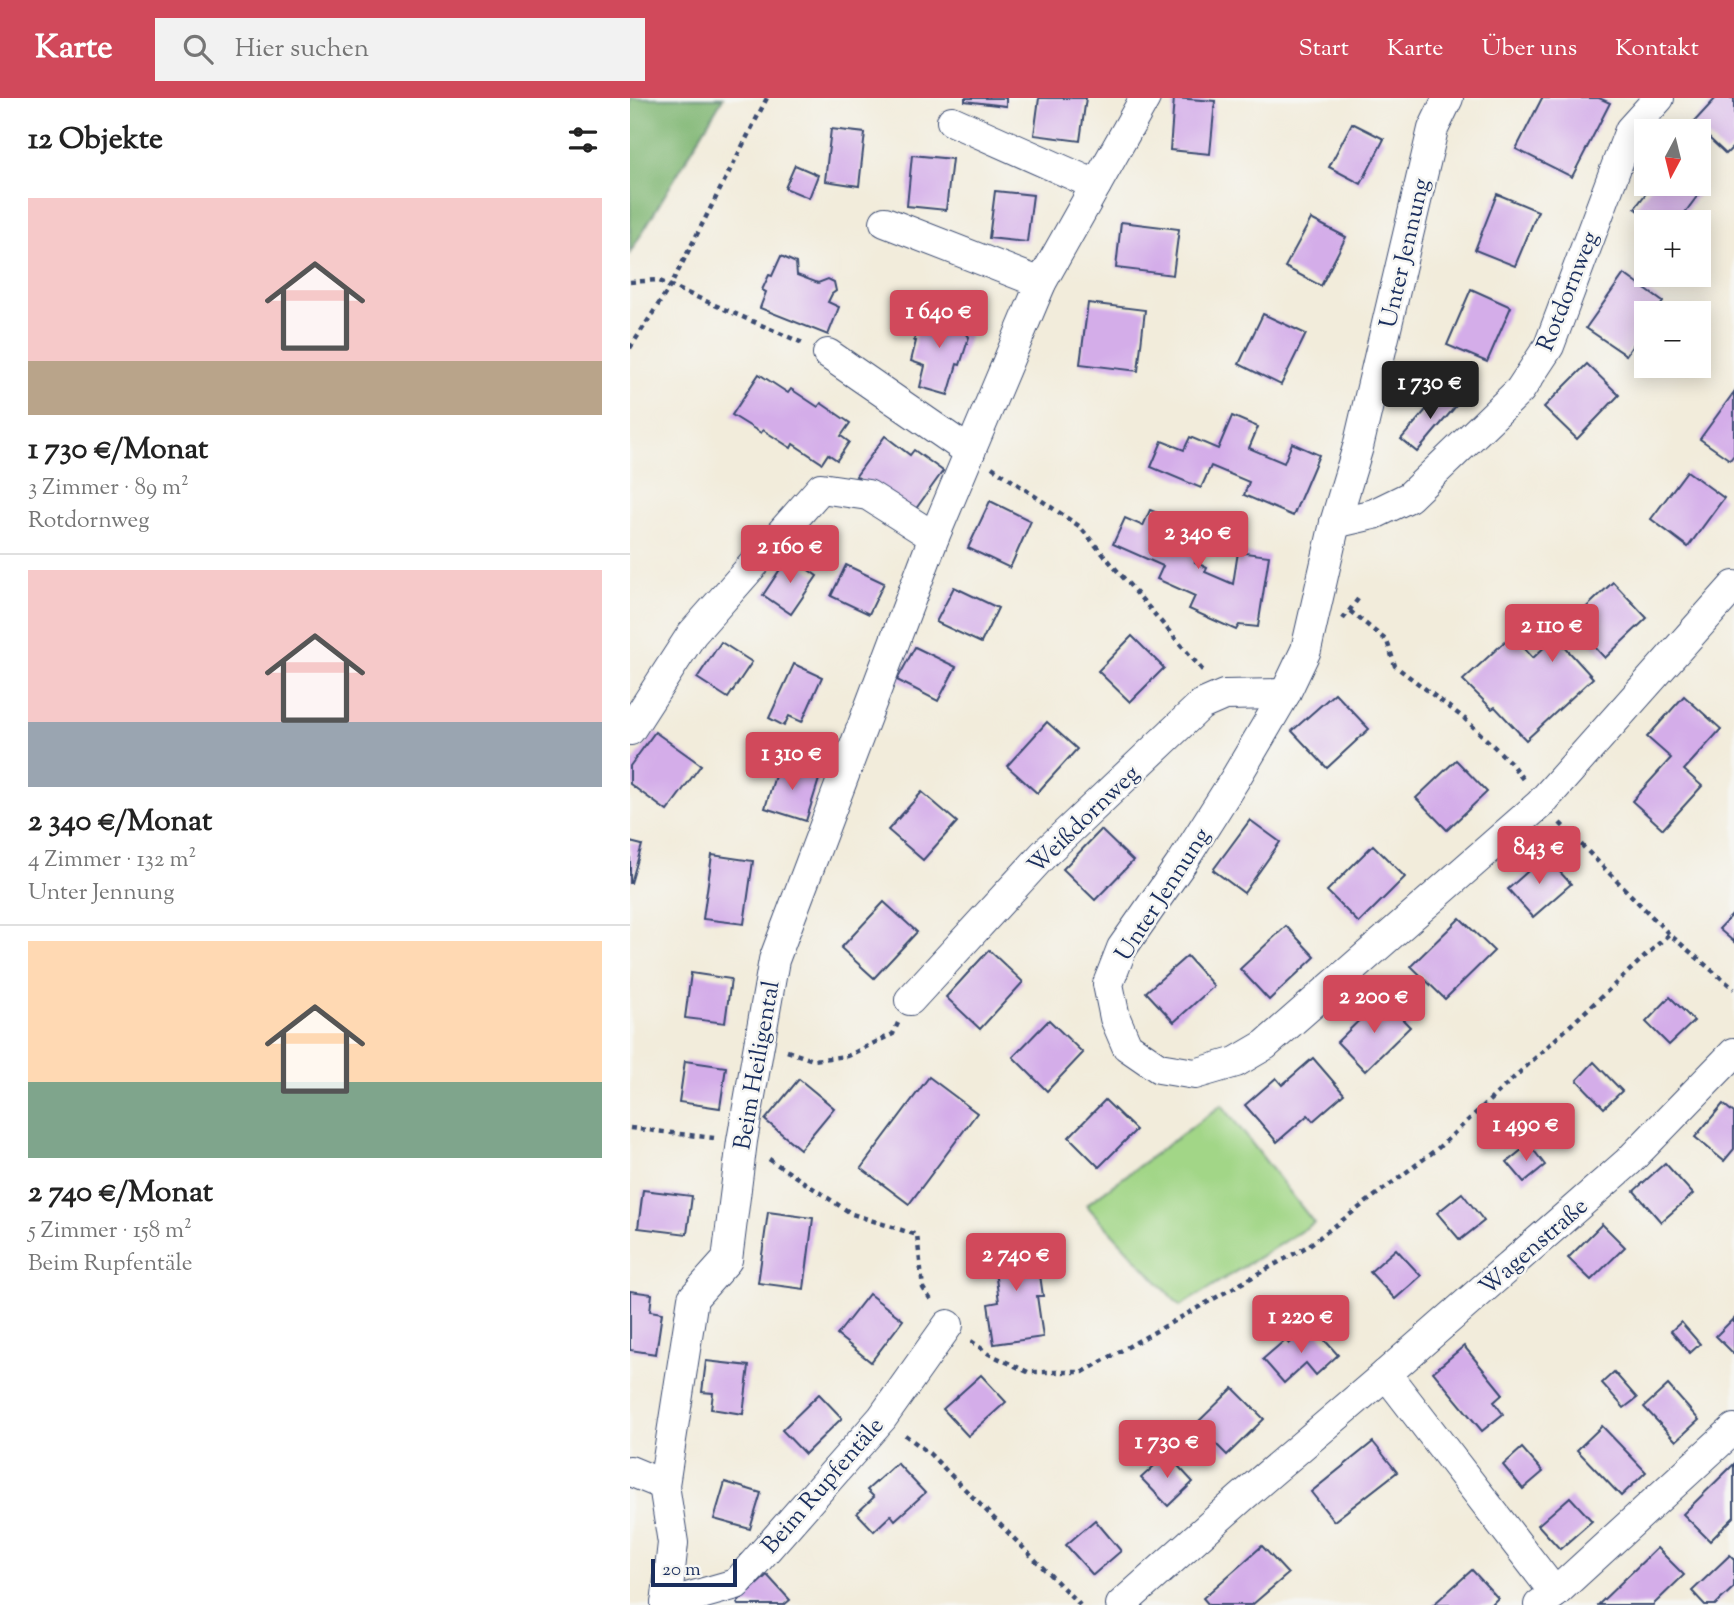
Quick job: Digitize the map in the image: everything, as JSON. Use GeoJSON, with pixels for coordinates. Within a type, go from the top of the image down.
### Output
{"type":"FeatureCollection","features":[{"type":"Feature","properties":{"kind":"street"},"geometry":{"type":"LineString","coordinates":[[630,730],[692,634],[821,488],[869,495],[934,537],[1041,283],[1145,98]]}},
{"type":"Feature","properties":{"kind":"street","name":"Unter Jennung"},"geometry":{"type":"LineString","coordinates":[[1448,98],[1433,129],[1359,447],[1335,523],[1306,650],[1285,694],[1235,779],[1183,861],[1122,948],[1108,984],[1115,1018],[1127,1046],[1159,1068],[1195,1074],[1236,1062],[1265,1045],[1540,804],[1734,586]]}},
{"type":"Feature","properties":{"kind":"street","name":"Rotdornweg"},"geometry":{"type":"LineString","coordinates":[[1335,523],[1374,514],[1409,497],[1520,390],[1549,346],[1630,130],[1659,98]]}},
{"type":"Feature","properties":{"kind":"street"},"geometry":{"type":"LineString","coordinates":[[952,121],[1096,185]]}},
{"type":"Feature","properties":{"kind":"street"},"geometry":{"type":"LineString","coordinates":[[885,222],[1041,283]]}},
{"type":"Feature","properties":{"kind":"street"},"geometry":{"type":"LineString","coordinates":[[828,354],[970,452]]}},
{"type":"Feature","properties":{"kind":"street","name":"Beim Heiligental"},"geometry":{"type":"LineString","coordinates":[[666,1604],[673,1543],[664,1485],[693,1298],[727,1260],[742,1141],[774,960],[934,537]]}},
{"type":"Feature","properties":{"kind":"street","name":"Weißdornweg"},"geometry":{"type":"LineString","coordinates":[[909,1000],[1044,854],[1201,705],[1224,695],[1285,694]]}},
{"type":"Feature","properties":{"kind":"street","name":"Wagenstraße"},"geometry":{"type":"LineString","coordinates":[[1121,1605],[1628,1162],[1734,1053]]}},
{"type":"Feature","properties":{"kind":"street","name":"Beim Rupfentäle"},"geometry":{"type":"LineString","coordinates":[[666,1604],[736,1584],[882,1418],[948,1325]]}},
{"type":"Feature","properties":{"kind":"street"},"geometry":{"type":"LineString","coordinates":[[1386,1374],[1547,1599],[1734,1429]]}},
{"type":"Feature","properties":{"kind":"street"},"geometry":{"type":"LineString","coordinates":[[630,1471],[664,1485]]}},
{"type":"Feature","properties":{"kind":"path"},"geometry":{"type":"LineString","coordinates":[[630,348],[671,285],[767,98]]}},
{"type":"Feature","properties":{"kind":"path"},"geometry":{"type":"LineString","coordinates":[[630,282],[657,280],[671,285],[828,354]]}},
{"type":"Feature","properties":{"kind":"path"},"geometry":{"type":"LineString","coordinates":[[970,452],[1079,526],[1224,695]]}},
{"type":"Feature","properties":{"kind":"path"},"geometry":{"type":"LineString","coordinates":[[1358,599],[1350,611],[1387,641],[1395,666],[1465,719],[1510,762],[1540,804],[1670,934],[1734,989]]}},
{"type":"Feature","properties":{"kind":"path"},"geometry":{"type":"LineString","coordinates":[[630,1128],[742,1141],[852,1214],[918,1235],[923,1289],[948,1325],[989,1354],[1028,1372],[1083,1373],[1308,1246],[1437,1149],[1670,934]]}},
{"type":"Feature","properties":{"kind":"path"},"geometry":{"type":"LineString","coordinates":[[759,1042],[813,1060],[847,1056],[892,1034],[909,1000]]}},
{"type":"Feature","properties":{"kind":"path"},"geometry":{"type":"LineString","coordinates":[[930,1454],[1080,1605]]}},
{"type":"Feature","properties":{"kind":"green space"},"geometry":{"type":"Polygon","coordinates":[[[630,98],[723,98],[630,253],[630,98]]]}},
{"type":"Feature","properties":{"kind":"green space"},"geometry":{"type":"Polygon","coordinates":[[[1222,1105],[1314,1223],[1180,1306],[1086,1205],[1222,1105]]]}},
{"type":"Feature","properties":{"kind":"building"},"geometry":{"type":"Polygon","coordinates":[[[965,98],[1006,98],[1006,106],[965,101],[965,98]]]}},
{"type":"Feature","properties":{"kind":"building"},"geometry":{"type":"Polygon","coordinates":[[[1039,98],[1086,98],[1080,141],[1034,135],[1039,98]]]}},
{"type":"Feature","properties":{"kind":"building"},"geometry":{"type":"Polygon","coordinates":[[[1174,98],[1215,101],[1210,154],[1170,150],[1174,98]]]}},
{"type":"Feature","properties":{"kind":"building"},"geometry":{"type":"Polygon","coordinates":[[[1542,98],[1599,98],[1610,103],[1572,177],[1516,149],[1542,98]]]}},
{"type":"Feature","properties":{"kind":"building"},"geometry":{"type":"Polygon","coordinates":[[[1716,98],[1734,98],[1734,146],[1726,154],[1712,141],[1712,119],[1697,119],[1716,98]]]}},
{"type":"Feature","properties":{"kind":"building"},"geometry":{"type":"Polygon","coordinates":[[[1352,123],[1384,139],[1361,184],[1329,167],[1352,123]]]}},
{"type":"Feature","properties":{"kind":"building"},"geometry":{"type":"Polygon","coordinates":[[[831,129],[865,133],[859,186],[825,181],[831,129]]]}},
{"type":"Feature","properties":{"kind":"building"},"geometry":{"type":"Polygon","coordinates":[[[912,155],[952,159],[946,210],[907,206],[912,155]]]}},
{"type":"Feature","properties":{"kind":"building"},"geometry":{"type":"Polygon","coordinates":[[[795,165],[818,175],[809,198],[785,188],[795,165]]]}},
{"type":"Feature","properties":{"kind":"building"},"geometry":{"type":"Polygon","coordinates":[[[995,191],[1033,195],[1027,242],[989,238],[995,191]]]}},
{"type":"Feature","properties":{"kind":"building"},"geometry":{"type":"Polygon","coordinates":[[[1497,194],[1538,211],[1515,266],[1475,250],[1497,194]]]}},
{"type":"Feature","properties":{"kind":"building"},"geometry":{"type":"Polygon","coordinates":[[[1644,196],[1697,196],[1687,210],[1635,208],[1644,196]]]}},
{"type":"Feature","properties":{"kind":"building"},"geometry":{"type":"Polygon","coordinates":[[[1311,219],[1346,237],[1321,286],[1285,267],[1311,219]]]}},
{"type":"Feature","properties":{"kind":"building"},"geometry":{"type":"Polygon","coordinates":[[[1121,222],[1179,229],[1173,275],[1116,268],[1121,222]]]}},
{"type":"Feature","properties":{"kind":"building"},"geometry":{"type":"Polygon","coordinates":[[[781,256],[796,263],[797,275],[818,283],[828,279],[834,282],[836,291],[828,302],[839,307],[828,335],[760,308],[766,292],[762,290],[781,256]]]}},
{"type":"Feature","properties":{"kind":"building"},"geometry":{"type":"Polygon","coordinates":[[[1624,274],[1634,281],[1634,287],[1642,287],[1662,301],[1634,301],[1634,344],[1626,355],[1586,328],[1624,274]]]}},
{"type":"Feature","properties":{"kind":"building"},"geometry":{"type":"Polygon","coordinates":[[[1471,289],[1511,307],[1487,362],[1447,345],[1471,289]]]}},
{"type":"Feature","properties":{"kind":"building"},"geometry":{"type":"Polygon","coordinates":[[[1088,303],[1145,310],[1138,371],[1080,364],[1088,303]]]}},
{"type":"Feature","properties":{"kind":"building"},"geometry":{"type":"Polygon","coordinates":[[[927,306],[948,313],[958,328],[963,329],[969,337],[948,395],[920,387],[925,366],[911,361],[914,341],[927,306]]]}},
{"type":"Feature","properties":{"kind":"building"},"geometry":{"type":"Polygon","coordinates":[[[1263,314],[1306,334],[1281,385],[1239,364],[1263,314]]]}},
{"type":"Feature","properties":{"kind":"building"},"geometry":{"type":"Polygon","coordinates":[[[1587,364],[1619,395],[1577,439],[1544,407],[1587,364]]]}},
{"type":"Feature","properties":{"kind":"building"},"geometry":{"type":"Polygon","coordinates":[[[759,374],[788,393],[791,389],[818,407],[821,403],[850,423],[841,436],[849,442],[837,460],[828,454],[822,463],[793,444],[791,448],[732,415],[759,374]]]}},
{"type":"Feature","properties":{"kind":"building"},"geometry":{"type":"Polygon","coordinates":[[[1442,391],[1461,400],[1417,452],[1401,439],[1442,391]]]}},
{"type":"Feature","properties":{"kind":"building"},"geometry":{"type":"Polygon","coordinates":[[[1734,392],[1734,455],[1730,460],[1700,439],[1734,392]]]}},
{"type":"Feature","properties":{"kind":"building"},"geometry":{"type":"Polygon","coordinates":[[[1232,416],[1258,427],[1249,448],[1284,463],[1292,443],[1319,455],[1293,516],[1244,495],[1249,482],[1211,466],[1201,488],[1151,467],[1162,441],[1184,450],[1190,437],[1218,449],[1232,416]]]}},
{"type":"Feature","properties":{"kind":"building"},"geometry":{"type":"Polygon","coordinates":[[[885,436],[910,455],[914,450],[943,471],[915,510],[885,497],[856,476],[885,436]]]}},
{"type":"Feature","properties":{"kind":"building"},"geometry":{"type":"Polygon","coordinates":[[[1687,471],[1724,498],[1688,547],[1651,519],[1687,471]]]}},
{"type":"Feature","properties":{"kind":"building"},"geometry":{"type":"Polygon","coordinates":[[[990,501],[1031,521],[1010,568],[968,548],[990,501]]]}},
{"type":"Feature","properties":{"kind":"building"},"geometry":{"type":"Polygon","coordinates":[[[1150,510],[1182,523],[1178,531],[1203,542],[1195,562],[1207,568],[1205,572],[1233,584],[1238,552],[1269,556],[1258,627],[1239,625],[1236,630],[1189,609],[1195,596],[1157,579],[1163,566],[1113,544],[1125,518],[1143,526],[1150,510]]]}},
{"type":"Feature","properties":{"kind":"building"},"geometry":{"type":"Polygon","coordinates":[[[789,556],[817,576],[791,614],[763,595],[789,556]]]}},
{"type":"Feature","properties":{"kind":"building"},"geometry":{"type":"Polygon","coordinates":[[[846,565],[884,583],[869,614],[831,596],[846,565]]]}},
{"type":"Feature","properties":{"kind":"building"},"geometry":{"type":"Polygon","coordinates":[[[1613,582],[1647,618],[1605,658],[1578,629],[1562,644],[1593,678],[1526,740],[1495,707],[1492,709],[1463,680],[1512,635],[1533,658],[1613,582]]]}},
{"type":"Feature","properties":{"kind":"building"},"geometry":{"type":"Polygon","coordinates":[[[954,587],[998,608],[981,643],[936,622],[954,587]]]}},
{"type":"Feature","properties":{"kind":"building"},"geometry":{"type":"Polygon","coordinates":[[[1132,636],[1164,668],[1130,702],[1098,671],[1132,636]]]}},
{"type":"Feature","properties":{"kind":"building"},"geometry":{"type":"Polygon","coordinates":[[[721,642],[752,662],[728,698],[697,678],[721,642]]]}},
{"type":"Feature","properties":{"kind":"building"},"geometry":{"type":"Polygon","coordinates":[[[915,647],[956,667],[938,701],[897,680],[915,647]]]}},
{"type":"Feature","properties":{"kind":"building"},"geometry":{"type":"Polygon","coordinates":[[[794,664],[822,677],[802,722],[789,716],[784,726],[769,718],[794,664]]]}},
{"type":"Feature","properties":{"kind":"building"},"geometry":{"type":"Polygon","coordinates":[[[1335,693],[1369,729],[1327,768],[1292,731],[1335,693]]]}},
{"type":"Feature","properties":{"kind":"building"},"geometry":{"type":"Polygon","coordinates":[[[1684,696],[1721,729],[1684,770],[1702,786],[1663,829],[1632,801],[1671,758],[1647,737],[1684,696]]]}},
{"type":"Feature","properties":{"kind":"building"},"geometry":{"type":"Polygon","coordinates":[[[1047,722],[1077,749],[1037,793],[1007,766],[1047,722]]]}},
{"type":"Feature","properties":{"kind":"building"},"geometry":{"type":"Polygon","coordinates":[[[655,732],[701,765],[667,811],[630,784],[630,766],[655,732]]]}},
{"type":"Feature","properties":{"kind":"building"},"geometry":{"type":"Polygon","coordinates":[[[1456,760],[1487,792],[1447,830],[1416,798],[1456,760]]]}},
{"type":"Feature","properties":{"kind":"building"},"geometry":{"type":"Polygon","coordinates":[[[779,763],[820,776],[806,821],[765,808],[779,763]]]}},
{"type":"Feature","properties":{"kind":"building"},"geometry":{"type":"Polygon","coordinates":[[[922,792],[957,822],[923,860],[888,830],[922,792]]]}},
{"type":"Feature","properties":{"kind":"building"},"geometry":{"type":"Polygon","coordinates":[[[1250,820],[1280,842],[1244,893],[1213,870],[1250,820]]]}},
{"type":"Feature","properties":{"kind":"building"},"geometry":{"type":"Polygon","coordinates":[[[1101,830],[1133,861],[1095,900],[1063,869],[1101,830]]]}},
{"type":"Feature","properties":{"kind":"building"},"geometry":{"type":"Polygon","coordinates":[[[630,842],[642,845],[631,883],[630,883],[630,842]]]}},
{"type":"Feature","properties":{"kind":"building"},"geometry":{"type":"Polygon","coordinates":[[[1373,845],[1405,877],[1359,923],[1327,891],[1373,845]]]}},
{"type":"Feature","properties":{"kind":"building"},"geometry":{"type":"Polygon","coordinates":[[[712,855],[753,861],[744,924],[703,919],[712,855]]]}},
{"type":"Feature","properties":{"kind":"building"},"geometry":{"type":"Polygon","coordinates":[[[1545,856],[1571,884],[1533,917],[1508,889],[1545,856]]]}},
{"type":"Feature","properties":{"kind":"building"},"geometry":{"type":"Polygon","coordinates":[[[884,902],[917,932],[874,978],[841,948],[884,902]]]}},
{"type":"Feature","properties":{"kind":"building"},"geometry":{"type":"Polygon","coordinates":[[[1734,913],[1734,942],[1719,929],[1734,913]]]}},
{"type":"Feature","properties":{"kind":"building"},"geometry":{"type":"Polygon","coordinates":[[[1460,918],[1494,951],[1445,999],[1411,966],[1460,918]]]}},
{"type":"Feature","properties":{"kind":"building"},"geometry":{"type":"Polygon","coordinates":[[[1286,926],[1315,957],[1269,1000],[1240,969],[1286,926]]]}},
{"type":"Feature","properties":{"kind":"building"},"geometry":{"type":"Polygon","coordinates":[[[989,950],[1023,982],[980,1029],[946,997],[989,950]]]}},
{"type":"Feature","properties":{"kind":"building"},"geometry":{"type":"Polygon","coordinates":[[[1187,956],[1214,986],[1174,1022],[1146,992],[1187,956]]]}},
{"type":"Feature","properties":{"kind":"building"},"geometry":{"type":"Polygon","coordinates":[[[691,973],[731,979],[725,1023],[685,1018],[691,973]]]}},
{"type":"Feature","properties":{"kind":"building"},"geometry":{"type":"Polygon","coordinates":[[[1670,997],[1694,1021],[1669,1045],[1646,1022],[1670,997]]]}},
{"type":"Feature","properties":{"kind":"building"},"geometry":{"type":"Polygon","coordinates":[[[1382,998],[1410,1027],[1365,1071],[1337,1042],[1382,998]]]}},
{"type":"Feature","properties":{"kind":"building"},"geometry":{"type":"Polygon","coordinates":[[[1049,1020],[1083,1053],[1047,1091],[1013,1057],[1049,1020]]]}},
{"type":"Feature","properties":{"kind":"building"},"geometry":{"type":"Polygon","coordinates":[[[1313,1058],[1344,1094],[1313,1121],[1308,1115],[1277,1142],[1245,1105],[1276,1078],[1282,1085],[1313,1058]]]}},
{"type":"Feature","properties":{"kind":"building"},"geometry":{"type":"Polygon","coordinates":[[[685,1061],[726,1067],[720,1108],[679,1102],[685,1061]]]}},
{"type":"Feature","properties":{"kind":"building"},"geometry":{"type":"Polygon","coordinates":[[[1594,1062],[1622,1091],[1604,1108],[1577,1080],[1594,1062]]]}},
{"type":"Feature","properties":{"kind":"building"},"geometry":{"type":"Polygon","coordinates":[[[929,1077],[977,1113],[909,1204],[861,1168],[929,1077]]]}},
{"type":"Feature","properties":{"kind":"building"},"geometry":{"type":"Polygon","coordinates":[[[799,1079],[834,1108],[800,1149],[765,1120],[799,1079]]]}},
{"type":"Feature","properties":{"kind":"building"},"geometry":{"type":"Polygon","coordinates":[[[1105,1100],[1136,1130],[1099,1167],[1069,1137],[1105,1100]]]}},
{"type":"Feature","properties":{"kind":"building"},"geometry":{"type":"Polygon","coordinates":[[[1723,1104],[1734,1113],[1734,1149],[1724,1161],[1695,1137],[1723,1104]]]}},
{"type":"Feature","properties":{"kind":"building"},"geometry":{"type":"Polygon","coordinates":[[[1529,1144],[1545,1165],[1524,1182],[1507,1162],[1529,1144]]]}},
{"type":"Feature","properties":{"kind":"building"},"geometry":{"type":"Polygon","coordinates":[[[1665,1163],[1693,1194],[1661,1222],[1634,1191],[1665,1163]]]}},
{"type":"Feature","properties":{"kind":"building"},"geometry":{"type":"Polygon","coordinates":[[[643,1190],[692,1196],[687,1234],[638,1228],[643,1190]]]}},
{"type":"Feature","properties":{"kind":"building"},"geometry":{"type":"Polygon","coordinates":[[[1462,1193],[1484,1221],[1460,1240],[1437,1213],[1462,1193]]]}},
{"type":"Feature","properties":{"kind":"building"},"geometry":{"type":"Polygon","coordinates":[[[768,1212],[813,1218],[804,1289],[758,1283],[768,1212]]]}},
{"type":"Feature","properties":{"kind":"building"},"geometry":{"type":"Polygon","coordinates":[[[1602,1224],[1625,1247],[1591,1280],[1568,1258],[1602,1224]]]}},
{"type":"Feature","properties":{"kind":"building"},"geometry":{"type":"Polygon","coordinates":[[[1035,1240],[1043,1296],[1037,1296],[1043,1337],[994,1344],[988,1304],[999,1302],[992,1246],[1035,1240]]]}},
{"type":"Feature","properties":{"kind":"building"},"geometry":{"type":"Polygon","coordinates":[[[1396,1249],[1421,1276],[1395,1299],[1370,1272],[1396,1249]]]}},
{"type":"Feature","properties":{"kind":"building"},"geometry":{"type":"Polygon","coordinates":[[[630,1291],[652,1294],[650,1311],[662,1313],[656,1354],[630,1350],[630,1291]]]}},
{"type":"Feature","properties":{"kind":"building"},"geometry":{"type":"Polygon","coordinates":[[[869,1294],[903,1320],[871,1362],[837,1335],[869,1294]]]}},
{"type":"Feature","properties":{"kind":"building"},"geometry":{"type":"Polygon","coordinates":[[[1734,1318],[1734,1354],[1716,1336],[1734,1318]]]}},
{"type":"Feature","properties":{"kind":"building"},"geometry":{"type":"Polygon","coordinates":[[[1681,1322],[1700,1344],[1690,1353],[1671,1331],[1681,1322]]]}},
{"type":"Feature","properties":{"kind":"building"},"geometry":{"type":"Polygon","coordinates":[[[1311,1325],[1338,1355],[1316,1375],[1306,1363],[1284,1383],[1263,1359],[1285,1340],[1289,1344],[1311,1325]]]}},
{"type":"Feature","properties":{"kind":"building"},"geometry":{"type":"Polygon","coordinates":[[[1464,1346],[1503,1394],[1494,1402],[1503,1414],[1482,1431],[1433,1372],[1464,1346]]]}},
{"type":"Feature","properties":{"kind":"building"},"geometry":{"type":"Polygon","coordinates":[[[706,1361],[749,1366],[743,1414],[711,1409],[713,1393],[702,1392],[706,1361]]]}},
{"type":"Feature","properties":{"kind":"building"},"geometry":{"type":"Polygon","coordinates":[[[1614,1372],[1637,1398],[1624,1408],[1602,1383],[1614,1372]]]}},
{"type":"Feature","properties":{"kind":"building"},"geometry":{"type":"Polygon","coordinates":[[[981,1375],[1006,1402],[968,1436],[943,1409],[981,1375]]]}},
{"type":"Feature","properties":{"kind":"building"},"geometry":{"type":"Polygon","coordinates":[[[1668,1385],[1699,1420],[1676,1441],[1644,1407],[1668,1385]]]}},
{"type":"Feature","properties":{"kind":"building"},"geometry":{"type":"Polygon","coordinates":[[[1233,1388],[1264,1419],[1227,1455],[1196,1424],[1233,1388]]]}},
{"type":"Feature","properties":{"kind":"building"},"geometry":{"type":"Polygon","coordinates":[[[819,1394],[842,1418],[805,1454],[782,1430],[819,1394]]]}},
{"type":"Feature","properties":{"kind":"building"},"geometry":{"type":"Polygon","coordinates":[[[1602,1426],[1646,1472],[1621,1496],[1577,1450],[1602,1426]]]}},
{"type":"Feature","properties":{"kind":"building"},"geometry":{"type":"Polygon","coordinates":[[[1373,1442],[1397,1472],[1334,1521],[1311,1492],[1373,1442]]]}},
{"type":"Feature","properties":{"kind":"building"},"geometry":{"type":"Polygon","coordinates":[[[1522,1448],[1543,1472],[1523,1489],[1503,1465],[1522,1448]]]}},
{"type":"Feature","properties":{"kind":"building"},"geometry":{"type":"Polygon","coordinates":[[[1167,1454],[1193,1482],[1168,1506],[1141,1478],[1167,1454]]]}},
{"type":"Feature","properties":{"kind":"building"},"geometry":{"type":"Polygon","coordinates":[[[897,1463],[925,1493],[895,1520],[891,1515],[874,1531],[857,1513],[874,1497],[867,1490],[897,1463]]]}},
{"type":"Feature","properties":{"kind":"building"},"geometry":{"type":"Polygon","coordinates":[[[1734,1464],[1734,1517],[1710,1541],[1683,1514],[1734,1464]]]}},
{"type":"Feature","properties":{"kind":"building"},"geometry":{"type":"Polygon","coordinates":[[[725,1482],[761,1493],[750,1529],[714,1519],[725,1482]]]}},
{"type":"Feature","properties":{"kind":"building"},"geometry":{"type":"Polygon","coordinates":[[[1570,1497],[1592,1521],[1560,1549],[1538,1525],[1570,1497]]]}},
{"type":"Feature","properties":{"kind":"building"},"geometry":{"type":"Polygon","coordinates":[[[1095,1520],[1121,1551],[1093,1575],[1066,1545],[1095,1520]]]}},
{"type":"Feature","properties":{"kind":"building"},"geometry":{"type":"Polygon","coordinates":[[[1262,1546],[1288,1574],[1252,1605],[1209,1605],[1203,1598],[1262,1546]]]}},
{"type":"Feature","properties":{"kind":"building"},"geometry":{"type":"Polygon","coordinates":[[[1657,1548],[1684,1575],[1653,1605],[1598,1605],[1657,1548]]]}},
{"type":"Feature","properties":{"kind":"building"},"geometry":{"type":"Polygon","coordinates":[[[1730,1555],[1734,1559],[1734,1587],[1715,1605],[1705,1605],[1692,1591],[1730,1555]]]}},
{"type":"Feature","properties":{"kind":"building"},"geometry":{"type":"Polygon","coordinates":[[[1472,1570],[1498,1598],[1491,1605],[1433,1605],[1472,1570]]]}},
{"type":"Feature","properties":{"kind":"building"},"geometry":{"type":"Polygon","coordinates":[[[767,1575],[790,1600],[784,1605],[738,1605],[737,1603],[767,1575]]]}}]}
